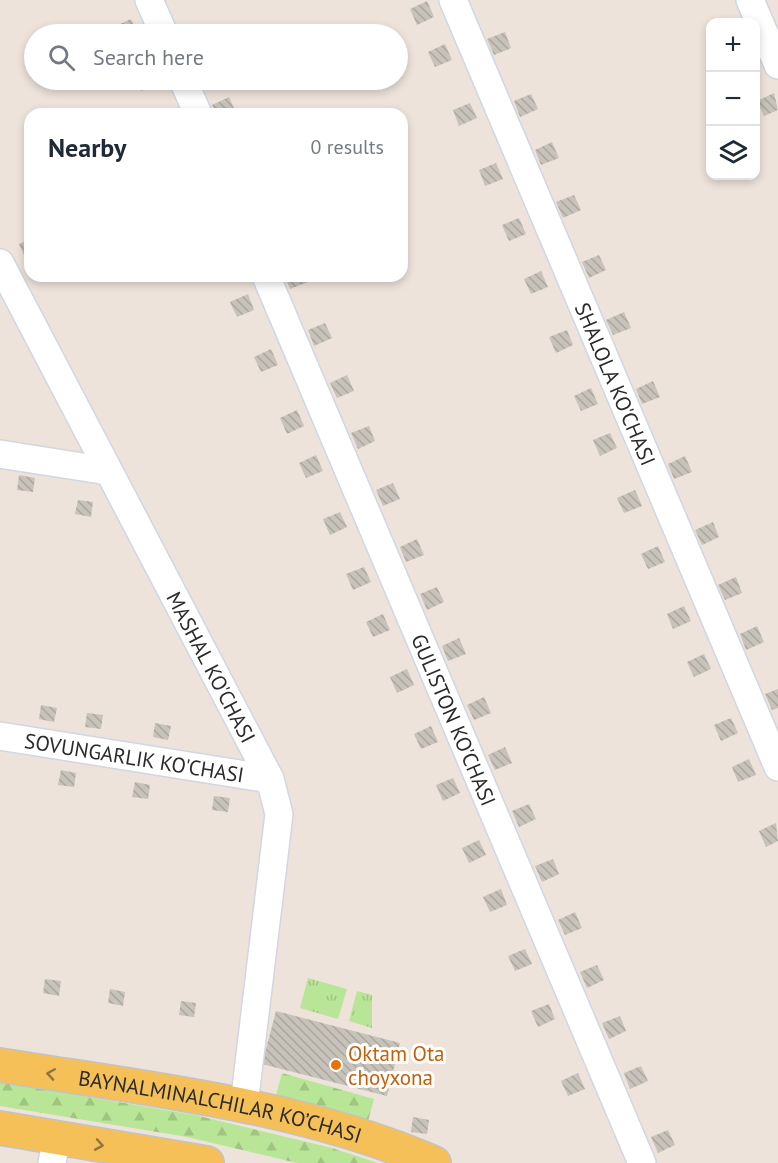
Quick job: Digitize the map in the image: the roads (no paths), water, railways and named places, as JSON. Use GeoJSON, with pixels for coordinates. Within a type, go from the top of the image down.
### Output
{"type":"FeatureCollection","features":[{"type":"Feature","properties":{"kind":"main road","name":"BAYNALMINALCHILAR KO’CHASI"},"geometry":{"type":"LineString","coordinates":[[0,1065],[244,1105],[334,1129],[434,1163]]}},
{"type":"Feature","properties":{"kind":"main road"},"geometry":{"type":"LineString","coordinates":[[0,1128],[55,1150],[207,1163]]}},
{"type":"Feature","properties":{"kind":"street"},"geometry":{"type":"LineString","coordinates":[[149,0],[160,24]]}},
{"type":"Feature","properties":{"kind":"street","name":"SHALOLA KO'CHASI"},"geometry":{"type":"LineString","coordinates":[[453,0],[778,767]]}},
{"type":"Feature","properties":{"kind":"street"},"geometry":{"type":"LineString","coordinates":[[750,0],[778,65]]}},
{"type":"Feature","properties":{"kind":"street"},"geometry":{"type":"LineString","coordinates":[[187,90],[195,108]]}},
{"type":"Feature","properties":{"kind":"street","name":"MASHAL KO'CHASI"},"geometry":{"type":"LineString","coordinates":[[0,263],[270,779],[279,814],[244,1105]]}},
{"type":"Feature","properties":{"kind":"street","name":"GULISTON KO'CHASI"},"geometry":{"type":"LineString","coordinates":[[269,282],[642,1163]]}},
{"type":"Feature","properties":{"kind":"street"},"geometry":{"type":"LineString","coordinates":[[0,454],[108,471]]}},
{"type":"Feature","properties":{"kind":"street","name":"SOVUNGARLIK KO'CHASI"},"geometry":{"type":"LineString","coordinates":[[0,736],[270,779]]}},
{"type":"Feature","properties":{"kind":"place","name":"Oktam Ota choyxona"},"geometry":{"type":"Point","coordinates":[336,1065]}}]}
